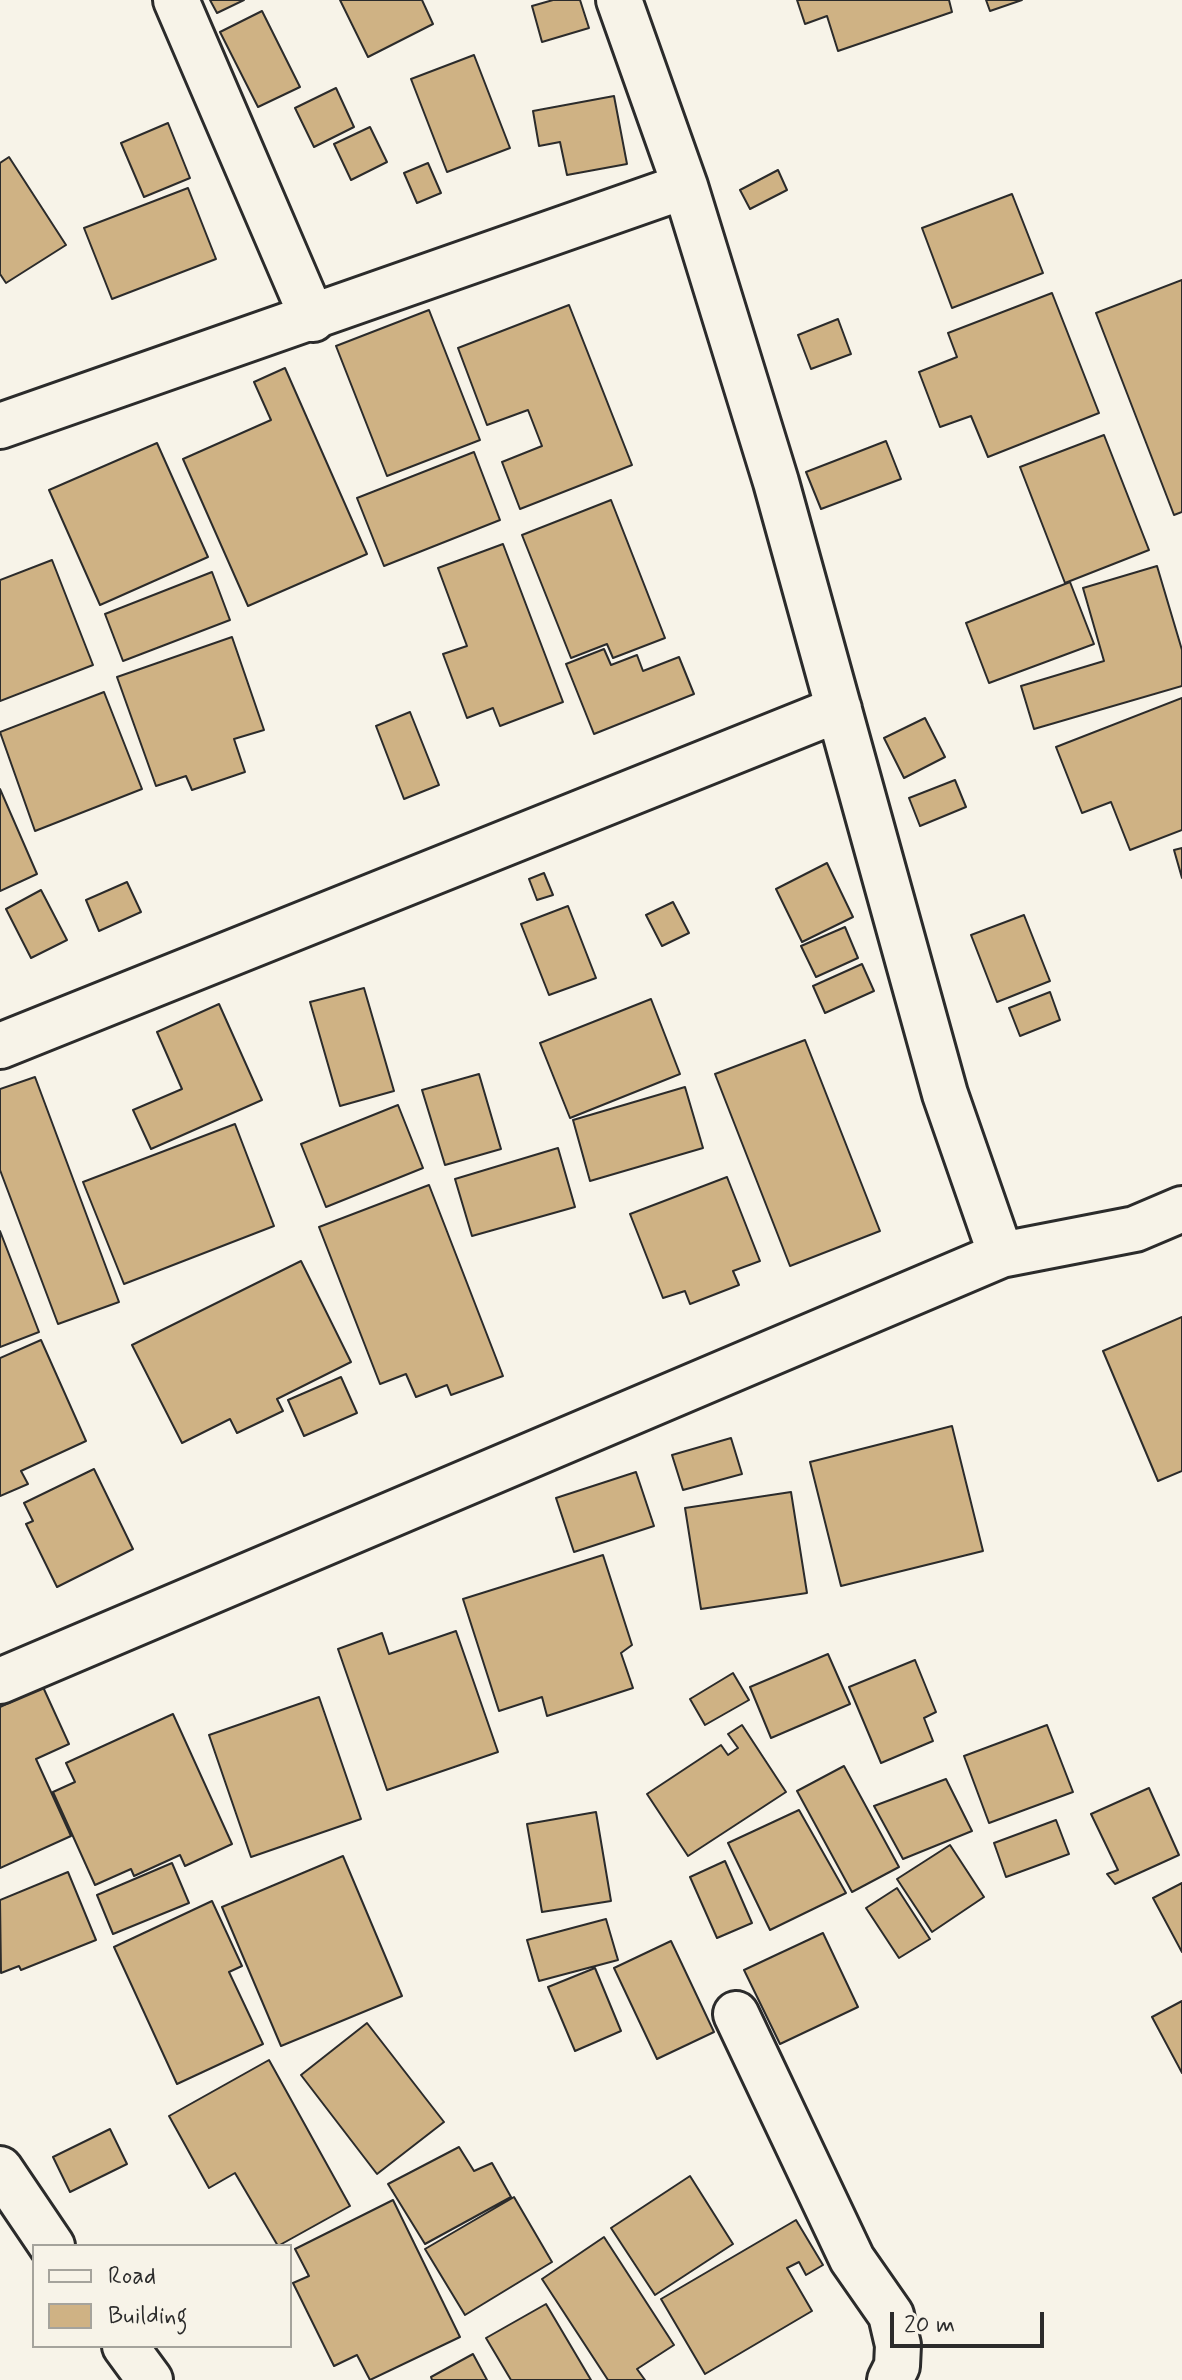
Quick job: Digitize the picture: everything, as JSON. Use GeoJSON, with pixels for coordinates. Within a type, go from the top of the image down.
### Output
{"type":"FeatureCollection","features":[{"type":"Feature","properties":{"kind":"street"},"geometry":{"type":"LineString","coordinates":[[176,0],[313,319]]}},
{"type":"Feature","properties":{"kind":"street"},"geometry":{"type":"LineString","coordinates":[[619,0],[685,186],[776,482],[945,1094],[1001,1255]]}},
{"type":"Feature","properties":{"kind":"street"},"geometry":{"type":"LineString","coordinates":[[0,426],[313,319],[685,186]]}},
{"type":"Feature","properties":{"kind":"street"},"geometry":{"type":"LineString","coordinates":[[0,1046],[839,709]]}},
{"type":"Feature","properties":{"kind":"street"},"geometry":{"type":"LineString","coordinates":[[0,1681],[1001,1255],[1135,1229],[1182,1209]]}},
{"type":"Feature","properties":{"kind":"street"},"geometry":{"type":"LineString","coordinates":[[736,2014],[852,2259],[891,2315],[898,2355],[890,2380]]}},
{"type":"Feature","properties":{"kind":"street"},"geometry":{"type":"LineString","coordinates":[[0,2169],[51,2244]]}},
{"type":"Feature","properties":{"kind":"street"},"geometry":{"type":"LineString","coordinates":[[126,2348],[150,2380]]}},
{"type":"Feature","properties":{"kind":"building"},"geometry":{"type":"Polygon","coordinates":[[[210,0],[244,0],[217,13],[210,0]]]}},
{"type":"Feature","properties":{"kind":"building"},"geometry":{"type":"Polygon","coordinates":[[[340,0],[422,0],[433,24],[368,57],[340,0]]]}},
{"type":"Feature","properties":{"kind":"building"},"geometry":{"type":"Polygon","coordinates":[[[553,0],[580,0],[589,28],[542,42],[532,6],[553,0]]]}},
{"type":"Feature","properties":{"kind":"building"},"geometry":{"type":"Polygon","coordinates":[[[797,0],[949,0],[952,12],[838,51],[827,16],[805,24],[797,0]]]}},
{"type":"Feature","properties":{"kind":"building"},"geometry":{"type":"Polygon","coordinates":[[[986,0],[1022,0],[990,11],[986,0]]]}},
{"type":"Feature","properties":{"kind":"building"},"geometry":{"type":"Polygon","coordinates":[[[262,11],[300,87],[258,107],[220,32],[262,11]]]}},
{"type":"Feature","properties":{"kind":"building"},"geometry":{"type":"Polygon","coordinates":[[[474,55],[510,148],[447,172],[411,79],[474,55]]]}},
{"type":"Feature","properties":{"kind":"building"},"geometry":{"type":"Polygon","coordinates":[[[336,88],[354,127],[314,147],[295,108],[336,88]]]}},
{"type":"Feature","properties":{"kind":"building"},"geometry":{"type":"Polygon","coordinates":[[[614,96],[627,164],[567,175],[560,142],[539,146],[533,111],[614,96]]]}},
{"type":"Feature","properties":{"kind":"building"},"geometry":{"type":"Polygon","coordinates":[[[168,123],[190,178],[144,197],[121,143],[168,123]]]}},
{"type":"Feature","properties":{"kind":"building"},"geometry":{"type":"Polygon","coordinates":[[[370,127],[387,162],[351,180],[334,144],[370,127]]]}},
{"type":"Feature","properties":{"kind":"building"},"geometry":{"type":"Polygon","coordinates":[[[9,157],[66,245],[6,283],[0,274],[0,163],[9,157]]]}},
{"type":"Feature","properties":{"kind":"building"},"geometry":{"type":"Polygon","coordinates":[[[428,163],[441,193],[417,203],[404,173],[428,163]]]}},
{"type":"Feature","properties":{"kind":"building"},"geometry":{"type":"Polygon","coordinates":[[[778,170],[787,190],[750,209],[740,190],[778,170]]]}},
{"type":"Feature","properties":{"kind":"building"},"geometry":{"type":"Polygon","coordinates":[[[188,188],[216,259],[112,299],[84,228],[188,188]]]}},
{"type":"Feature","properties":{"kind":"building"},"geometry":{"type":"Polygon","coordinates":[[[1012,194],[1043,273],[952,308],[922,228],[1012,194]]]}},
{"type":"Feature","properties":{"kind":"building"},"geometry":{"type":"Polygon","coordinates":[[[1182,280],[1182,512],[1174,515],[1096,313],[1182,280]]]}},
{"type":"Feature","properties":{"kind":"building"},"geometry":{"type":"Polygon","coordinates":[[[1052,293],[1099,413],[988,457],[971,416],[940,427],[919,372],[957,357],[948,333],[1052,293]]]}},
{"type":"Feature","properties":{"kind":"building"},"geometry":{"type":"Polygon","coordinates":[[[569,305],[632,465],[520,509],[502,462],[542,446],[528,410],[487,425],[458,348],[569,305]]]}},
{"type":"Feature","properties":{"kind":"building"},"geometry":{"type":"Polygon","coordinates":[[[429,310],[480,440],[387,476],[336,346],[429,310]]]}},
{"type":"Feature","properties":{"kind":"building"},"geometry":{"type":"Polygon","coordinates":[[[838,319],[851,354],[811,369],[798,335],[838,319]]]}},
{"type":"Feature","properties":{"kind":"building"},"geometry":{"type":"Polygon","coordinates":[[[285,368],[367,554],[248,606],[183,459],[271,420],[254,382],[285,368]]]}},
{"type":"Feature","properties":{"kind":"building"},"geometry":{"type":"Polygon","coordinates":[[[1104,435],[1149,550],[1065,583],[1020,467],[1104,435]]]}},
{"type":"Feature","properties":{"kind":"building"},"geometry":{"type":"Polygon","coordinates":[[[886,441],[901,479],[821,509],[806,472],[886,441]]]}},
{"type":"Feature","properties":{"kind":"building"},"geometry":{"type":"Polygon","coordinates":[[[157,443],[208,557],[100,605],[49,490],[157,443]]]}},
{"type":"Feature","properties":{"kind":"building"},"geometry":{"type":"Polygon","coordinates":[[[474,452],[500,520],[384,566],[357,498],[474,452]]]}},
{"type":"Feature","properties":{"kind":"building"},"geometry":{"type":"Polygon","coordinates":[[[611,500],[665,638],[613,658],[607,644],[571,658],[522,535],[611,500]]]}},
{"type":"Feature","properties":{"kind":"building"},"geometry":{"type":"Polygon","coordinates":[[[503,544],[563,702],[500,726],[493,708],[467,718],[443,654],[467,646],[438,568],[503,544]]]}},
{"type":"Feature","properties":{"kind":"building"},"geometry":{"type":"Polygon","coordinates":[[[52,560],[93,665],[0,701],[0,580],[52,560]]]}},
{"type":"Feature","properties":{"kind":"building"},"geometry":{"type":"Polygon","coordinates":[[[1157,566],[1182,650],[1182,686],[1034,729],[1021,686],[1104,661],[1083,588],[1157,566]]]}},
{"type":"Feature","properties":{"kind":"building"},"geometry":{"type":"Polygon","coordinates":[[[212,572],[230,620],[123,661],[105,614],[212,572]]]}},
{"type":"Feature","properties":{"kind":"building"},"geometry":{"type":"Polygon","coordinates":[[[1070,582],[1094,644],[989,683],[966,623],[1070,582]]]}},
{"type":"Feature","properties":{"kind":"building"},"geometry":{"type":"Polygon","coordinates":[[[232,637],[264,730],[234,739],[245,772],[192,790],[186,776],[156,786],[117,677],[232,637]]]}},
{"type":"Feature","properties":{"kind":"building"},"geometry":{"type":"Polygon","coordinates":[[[604,649],[611,665],[637,655],[643,671],[679,657],[694,694],[594,734],[566,664],[604,649]]]}},
{"type":"Feature","properties":{"kind":"building"},"geometry":{"type":"Polygon","coordinates":[[[104,692],[142,789],[35,831],[0,732],[104,692]]]}},
{"type":"Feature","properties":{"kind":"building"},"geometry":{"type":"Polygon","coordinates":[[[1182,698],[1182,830],[1130,850],[1111,802],[1082,813],[1056,747],[1182,698]]]}},
{"type":"Feature","properties":{"kind":"building"},"geometry":{"type":"Polygon","coordinates":[[[410,712],[439,785],[404,799],[376,726],[410,712]]]}},
{"type":"Feature","properties":{"kind":"building"},"geometry":{"type":"Polygon","coordinates":[[[925,718],[945,757],[904,778],[884,738],[925,718]]]}},
{"type":"Feature","properties":{"kind":"building"},"geometry":{"type":"Polygon","coordinates":[[[955,780],[966,807],[920,826],[909,798],[955,780]]]}},
{"type":"Feature","properties":{"kind":"building"},"geometry":{"type":"Polygon","coordinates":[[[0,789],[37,874],[0,891],[0,789]]]}},
{"type":"Feature","properties":{"kind":"building"},"geometry":{"type":"Polygon","coordinates":[[[1182,848],[1182,878],[1174,850],[1182,848]]]}},
{"type":"Feature","properties":{"kind":"building"},"geometry":{"type":"Polygon","coordinates":[[[827,863],[853,917],[802,942],[776,889],[827,863]]]}},
{"type":"Feature","properties":{"kind":"building"},"geometry":{"type":"Polygon","coordinates":[[[544,873],[553,895],[537,900],[529,879],[544,873]]]}},
{"type":"Feature","properties":{"kind":"building"},"geometry":{"type":"Polygon","coordinates":[[[127,882],[141,912],[99,931],[86,900],[127,882]]]}},
{"type":"Feature","properties":{"kind":"building"},"geometry":{"type":"Polygon","coordinates":[[[41,890],[67,940],[31,958],[6,909],[41,890]]]}},
{"type":"Feature","properties":{"kind":"building"},"geometry":{"type":"Polygon","coordinates":[[[673,902],[689,933],[662,946],[646,915],[673,902]]]}},
{"type":"Feature","properties":{"kind":"building"},"geometry":{"type":"Polygon","coordinates":[[[568,906],[596,978],[549,995],[521,924],[568,906]]]}},
{"type":"Feature","properties":{"kind":"building"},"geometry":{"type":"Polygon","coordinates":[[[1024,915],[1050,981],[997,1002],[971,935],[1024,915]]]}},
{"type":"Feature","properties":{"kind":"building"},"geometry":{"type":"Polygon","coordinates":[[[845,927],[858,958],[816,977],[801,946],[845,927]]]}},
{"type":"Feature","properties":{"kind":"building"},"geometry":{"type":"Polygon","coordinates":[[[862,964],[874,991],[825,1013],[813,986],[862,964]]]}},
{"type":"Feature","properties":{"kind":"building"},"geometry":{"type":"Polygon","coordinates":[[[364,988],[394,1091],[340,1106],[310,1002],[364,988]]]}},
{"type":"Feature","properties":{"kind":"building"},"geometry":{"type":"Polygon","coordinates":[[[1050,992],[1060,1020],[1020,1036],[1009,1008],[1050,992]]]}},
{"type":"Feature","properties":{"kind":"building"},"geometry":{"type":"Polygon","coordinates":[[[651,999],[680,1074],[570,1118],[540,1043],[651,999]]]}},
{"type":"Feature","properties":{"kind":"building"},"geometry":{"type":"Polygon","coordinates":[[[219,1004],[262,1100],[151,1149],[133,1110],[182,1089],[157,1032],[219,1004]]]}},
{"type":"Feature","properties":{"kind":"building"},"geometry":{"type":"Polygon","coordinates":[[[805,1040],[880,1231],[790,1266],[715,1074],[805,1040]]]}},
{"type":"Feature","properties":{"kind":"building"},"geometry":{"type":"Polygon","coordinates":[[[479,1074],[501,1149],[445,1165],[422,1090],[479,1074]]]}},
{"type":"Feature","properties":{"kind":"building"},"geometry":{"type":"Polygon","coordinates":[[[35,1077],[119,1302],[58,1324],[0,1170],[0,1089],[35,1077]]]}},
{"type":"Feature","properties":{"kind":"building"},"geometry":{"type":"Polygon","coordinates":[[[685,1087],[703,1148],[590,1181],[573,1120],[685,1087]]]}},
{"type":"Feature","properties":{"kind":"building"},"geometry":{"type":"Polygon","coordinates":[[[398,1105],[423,1168],[326,1207],[301,1144],[398,1105]]]}},
{"type":"Feature","properties":{"kind":"building"},"geometry":{"type":"Polygon","coordinates":[[[235,1124],[274,1226],[124,1284],[83,1182],[235,1124]]]}},
{"type":"Feature","properties":{"kind":"building"},"geometry":{"type":"Polygon","coordinates":[[[558,1148],[575,1207],[472,1236],[455,1179],[558,1148]]]}},
{"type":"Feature","properties":{"kind":"building"},"geometry":{"type":"Polygon","coordinates":[[[727,1177],[760,1261],[733,1271],[739,1285],[690,1304],[685,1291],[663,1298],[630,1214],[727,1177]]]}},
{"type":"Feature","properties":{"kind":"building"},"geometry":{"type":"Polygon","coordinates":[[[429,1185],[503,1376],[451,1395],[447,1385],[416,1397],[406,1374],[380,1384],[319,1227],[429,1185]]]}},
{"type":"Feature","properties":{"kind":"building"},"geometry":{"type":"Polygon","coordinates":[[[0,1231],[39,1332],[0,1347],[0,1231]]]}},
{"type":"Feature","properties":{"kind":"building"},"geometry":{"type":"Polygon","coordinates":[[[301,1261],[351,1362],[277,1399],[283,1411],[237,1433],[230,1419],[182,1443],[132,1345],[301,1261]]]}},
{"type":"Feature","properties":{"kind":"building"},"geometry":{"type":"Polygon","coordinates":[[[1182,1317],[1182,1471],[1158,1481],[1103,1351],[1182,1317]]]}},
{"type":"Feature","properties":{"kind":"building"},"geometry":{"type":"Polygon","coordinates":[[[41,1340],[86,1441],[21,1471],[28,1484],[0,1496],[0,1358],[41,1340]]]}},
{"type":"Feature","properties":{"kind":"building"},"geometry":{"type":"Polygon","coordinates":[[[341,1377],[357,1413],[304,1436],[288,1400],[341,1377]]]}},
{"type":"Feature","properties":{"kind":"building"},"geometry":{"type":"Polygon","coordinates":[[[952,1426],[983,1551],[841,1586],[810,1462],[952,1426]]]}},
{"type":"Feature","properties":{"kind":"building"},"geometry":{"type":"Polygon","coordinates":[[[731,1438],[742,1474],[683,1490],[672,1455],[731,1438]]]}},
{"type":"Feature","properties":{"kind":"building"},"geometry":{"type":"Polygon","coordinates":[[[94,1469],[133,1549],[57,1587],[26,1524],[33,1521],[24,1503],[94,1469]]]}},
{"type":"Feature","properties":{"kind":"building"},"geometry":{"type":"Polygon","coordinates":[[[636,1472],[654,1526],[574,1552],[556,1498],[636,1472]]]}},
{"type":"Feature","properties":{"kind":"building"},"geometry":{"type":"Polygon","coordinates":[[[791,1492],[807,1593],[701,1609],[685,1508],[791,1492]]]}},
{"type":"Feature","properties":{"kind":"building"},"geometry":{"type":"Polygon","coordinates":[[[603,1555],[632,1645],[621,1653],[633,1688],[547,1716],[542,1697],[499,1711],[463,1599],[603,1555]]]}},
{"type":"Feature","properties":{"kind":"building"},"geometry":{"type":"Polygon","coordinates":[[[456,1631],[498,1752],[387,1790],[338,1649],[382,1633],[389,1654],[456,1631]]]}},
{"type":"Feature","properties":{"kind":"building"},"geometry":{"type":"Polygon","coordinates":[[[828,1654],[850,1704],[771,1738],[750,1687],[828,1654]]]}},
{"type":"Feature","properties":{"kind":"building"},"geometry":{"type":"Polygon","coordinates":[[[915,1660],[936,1712],[924,1718],[933,1741],[881,1763],[849,1687],[915,1660]]]}},
{"type":"Feature","properties":{"kind":"building"},"geometry":{"type":"Polygon","coordinates":[[[733,1673],[749,1700],[705,1725],[690,1699],[733,1673]]]}},
{"type":"Feature","properties":{"kind":"building"},"geometry":{"type":"Polygon","coordinates":[[[43,1687],[69,1744],[36,1759],[71,1836],[0,1868],[0,1707],[43,1687]]]}},
{"type":"Feature","properties":{"kind":"building"},"geometry":{"type":"Polygon","coordinates":[[[319,1697],[361,1819],[251,1857],[209,1735],[319,1697]]]}},
{"type":"Feature","properties":{"kind":"building"},"geometry":{"type":"Polygon","coordinates":[[[173,1714],[232,1844],[185,1866],[180,1855],[134,1876],[131,1869],[95,1885],[53,1792],[75,1782],[66,1763],[173,1714]]]}},
{"type":"Feature","properties":{"kind":"building"},"geometry":{"type":"Polygon","coordinates":[[[742,1725],[786,1792],[688,1856],[647,1794],[721,1745],[728,1755],[738,1748],[728,1734],[742,1725]]]}},
{"type":"Feature","properties":{"kind":"building"},"geometry":{"type":"Polygon","coordinates":[[[1047,1725],[1073,1792],[989,1823],[964,1756],[1047,1725]]]}},
{"type":"Feature","properties":{"kind":"building"},"geometry":{"type":"Polygon","coordinates":[[[844,1766],[899,1867],[852,1892],[797,1791],[844,1766]]]}},
{"type":"Feature","properties":{"kind":"building"},"geometry":{"type":"Polygon","coordinates":[[[946,1779],[972,1831],[903,1859],[874,1806],[946,1779]]]}},
{"type":"Feature","properties":{"kind":"building"},"geometry":{"type":"Polygon","coordinates":[[[1149,1788],[1179,1855],[1115,1884],[1107,1874],[1118,1870],[1091,1814],[1149,1788]]]}},
{"type":"Feature","properties":{"kind":"building"},"geometry":{"type":"Polygon","coordinates":[[[799,1810],[846,1893],[770,1930],[728,1843],[799,1810]]]}},
{"type":"Feature","properties":{"kind":"building"},"geometry":{"type":"Polygon","coordinates":[[[596,1812],[611,1901],[542,1912],[527,1824],[596,1812]]]}},
{"type":"Feature","properties":{"kind":"building"},"geometry":{"type":"Polygon","coordinates":[[[1056,1820],[1069,1854],[1006,1877],[994,1843],[1056,1820]]]}},
{"type":"Feature","properties":{"kind":"building"},"geometry":{"type":"Polygon","coordinates":[[[950,1845],[984,1897],[932,1932],[897,1879],[950,1845]]]}},
{"type":"Feature","properties":{"kind":"building"},"geometry":{"type":"Polygon","coordinates":[[[343,1856],[402,1996],[281,2046],[222,1907],[343,1856]]]}},
{"type":"Feature","properties":{"kind":"building"},"geometry":{"type":"Polygon","coordinates":[[[725,1861],[752,1923],[717,1938],[690,1877],[725,1861]]]}},
{"type":"Feature","properties":{"kind":"building"},"geometry":{"type":"Polygon","coordinates":[[[172,1863],[189,1903],[113,1934],[97,1895],[172,1863]]]}},
{"type":"Feature","properties":{"kind":"building"},"geometry":{"type":"Polygon","coordinates":[[[68,1872],[96,1940],[21,1970],[19,1966],[1,1973],[0,1900],[68,1872]]]}},
{"type":"Feature","properties":{"kind":"building"},"geometry":{"type":"Polygon","coordinates":[[[1182,1883],[1182,1952],[1153,1898],[1182,1883]]]}},
{"type":"Feature","properties":{"kind":"building"},"geometry":{"type":"Polygon","coordinates":[[[897,1888],[930,1939],[899,1958],[866,1908],[897,1888]]]}},
{"type":"Feature","properties":{"kind":"building"},"geometry":{"type":"Polygon","coordinates":[[[212,1901],[242,1966],[229,1972],[263,2044],[177,2084],[114,1947],[212,1901]]]}},
{"type":"Feature","properties":{"kind":"building"},"geometry":{"type":"Polygon","coordinates":[[[606,1919],[618,1960],[539,1981],[527,1940],[606,1919]]]}},
{"type":"Feature","properties":{"kind":"building"},"geometry":{"type":"Polygon","coordinates":[[[823,1933],[858,2007],[780,2044],[744,1970],[823,1933]]]}},
{"type":"Feature","properties":{"kind":"building"},"geometry":{"type":"Polygon","coordinates":[[[671,1941],[714,2032],[657,2059],[614,1968],[671,1941]]]}},
{"type":"Feature","properties":{"kind":"building"},"geometry":{"type":"Polygon","coordinates":[[[595,1968],[621,2031],[575,2051],[548,1987],[595,1968]]]}},
{"type":"Feature","properties":{"kind":"building"},"geometry":{"type":"Polygon","coordinates":[[[1182,2001],[1182,2073],[1152,2017],[1182,2001]]]}},
{"type":"Feature","properties":{"kind":"building"},"geometry":{"type":"Polygon","coordinates":[[[367,2023],[444,2122],[377,2174],[301,2075],[367,2023]]]}},
{"type":"Feature","properties":{"kind":"building"},"geometry":{"type":"Polygon","coordinates":[[[269,2060],[350,2206],[277,2244],[235,2173],[209,2188],[169,2116],[269,2060]]]}},
{"type":"Feature","properties":{"kind":"building"},"geometry":{"type":"Polygon","coordinates":[[[110,2129],[127,2164],[70,2192],[53,2157],[110,2129]]]}},
{"type":"Feature","properties":{"kind":"building"},"geometry":{"type":"Polygon","coordinates":[[[459,2147],[474,2171],[492,2163],[511,2197],[425,2244],[388,2184],[459,2147]]]}},
{"type":"Feature","properties":{"kind":"building"},"geometry":{"type":"Polygon","coordinates":[[[690,2176],[733,2244],[655,2295],[611,2228],[690,2176]]]}},
{"type":"Feature","properties":{"kind":"building"},"geometry":{"type":"Polygon","coordinates":[[[514,2197],[552,2262],[465,2315],[425,2249],[514,2197]]]}},
{"type":"Feature","properties":{"kind":"building"},"geometry":{"type":"Polygon","coordinates":[[[393,2200],[460,2337],[370,2380],[357,2355],[334,2366],[293,2283],[309,2276],[295,2249],[393,2200]]]}},
{"type":"Feature","properties":{"kind":"building"},"geometry":{"type":"Polygon","coordinates":[[[796,2220],[823,2265],[806,2275],[799,2262],[787,2268],[812,2311],[705,2374],[661,2299],[796,2220]]]}},
{"type":"Feature","properties":{"kind":"building"},"geometry":{"type":"Polygon","coordinates":[[[604,2237],[674,2345],[637,2369],[645,2380],[608,2380],[542,2279],[604,2237]]]}},
{"type":"Feature","properties":{"kind":"building"},"geometry":{"type":"Polygon","coordinates":[[[546,2304],[591,2380],[511,2380],[486,2338],[546,2304]]]}},
{"type":"Feature","properties":{"kind":"building"},"geometry":{"type":"Polygon","coordinates":[[[473,2354],[487,2380],[432,2380],[431,2377],[473,2354]]]}}]}
